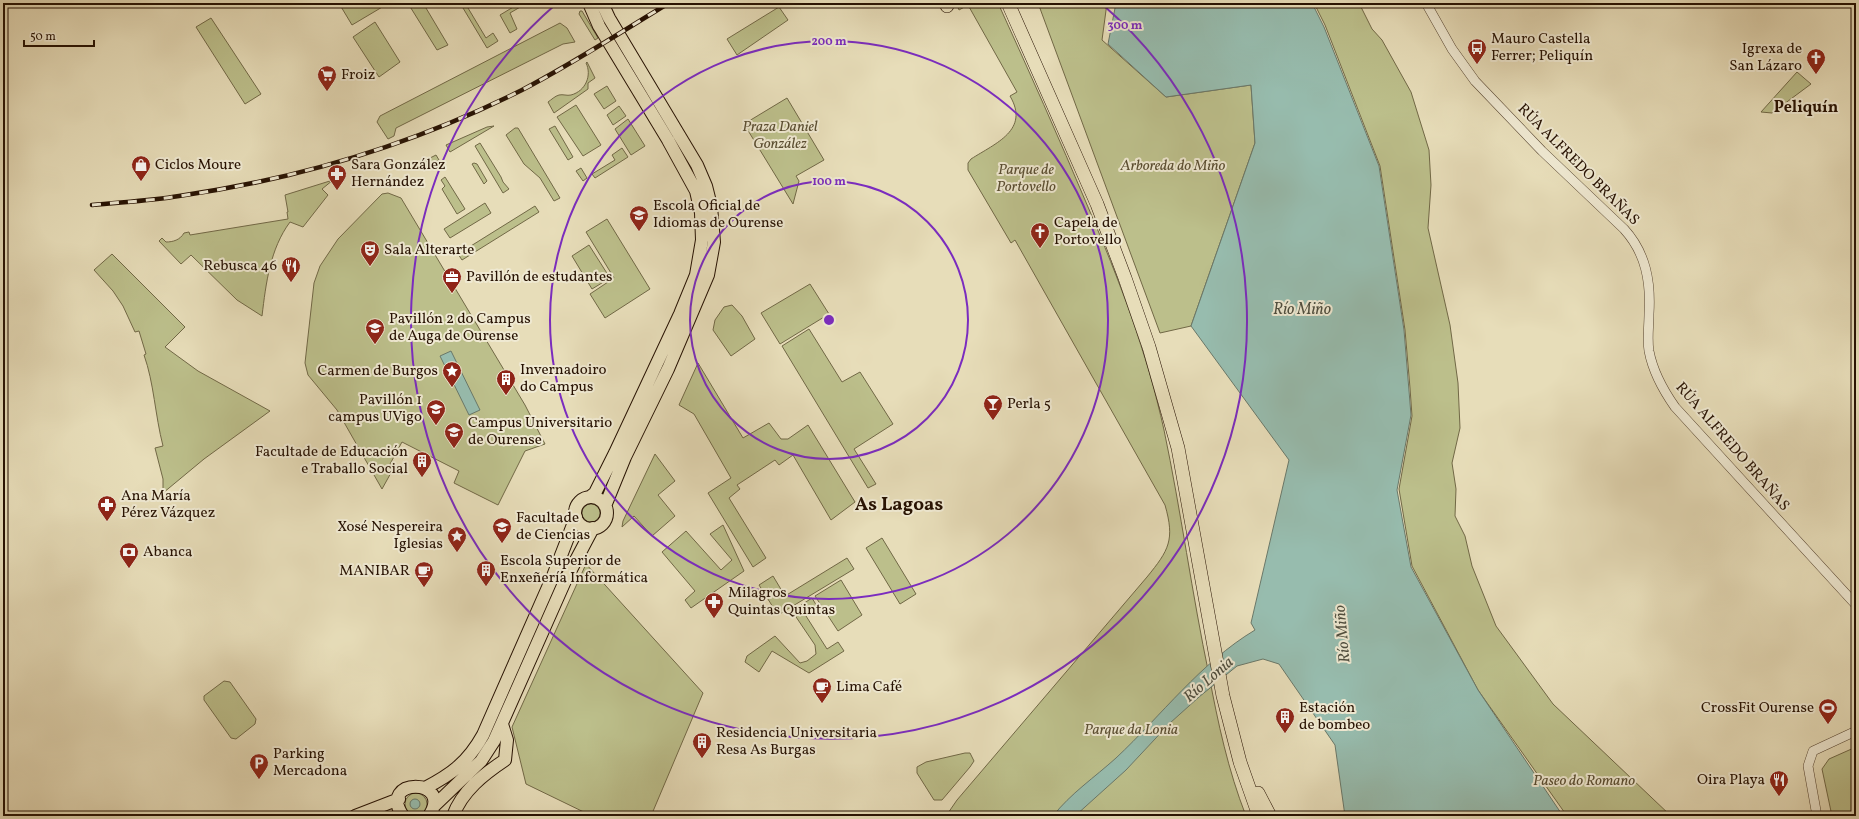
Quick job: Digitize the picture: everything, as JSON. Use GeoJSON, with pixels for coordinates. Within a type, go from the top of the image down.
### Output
{"type":"FeatureCollection","features":[{"type":"Feature","properties":{"kind":"highway"},"geometry":{"type":"LineString","coordinates":[[1008,3],[1097,204],[1149,347],[1178,448],[1223,696],[1240,762],[1259,813]]}},
{"type":"Feature","properties":{"kind":"highway"},"geometry":{"type":"LineString","coordinates":[[1240,762],[1270,816]]}},
{"type":"Feature","properties":{"kind":"main road"},"geometry":{"type":"LineString","coordinates":[[424,788],[445,778],[454,771],[472,754],[484,735],[553,576],[576,517],[575,510],[579,502],[595,493],[616,453],[680,314],[696,275],[702,240],[701,213],[696,191],[668,140],[599,26],[590,3]]}},
{"type":"Feature","properties":{"kind":"main road"},"geometry":{"type":"LineString","coordinates":[[602,3],[697,165],[709,196],[714,224],[714,242],[708,274],[668,369],[625,458],[605,506]]}},
{"type":"Feature","properties":{"kind":"main road"},"geometry":{"type":"LineString","coordinates":[[576,517],[584,527],[593,528],[599,526],[604,521],[607,514],[605,506],[600,499],[590,497]]}},
{"type":"Feature","properties":{"kind":"main road"},"geometry":{"type":"LineString","coordinates":[[432,811],[486,755],[502,724],[565,581],[593,528]]}},
{"type":"Feature","properties":{"kind":"main road"},"geometry":{"type":"LineString","coordinates":[[454,816],[465,795],[486,774],[505,760],[507,740],[502,724]]}},
{"type":"Feature","properties":{"kind":"main road"},"geometry":{"type":"LineString","coordinates":[[462,780],[486,774]]}},
{"type":"Feature","properties":{"kind":"main road"},"geometry":{"type":"LineString","coordinates":[[403,816],[399,810],[399,799],[401,794],[408,788],[419,786],[424,788],[432,795],[432,811]]}},
{"type":"Feature","properties":{"kind":"main road"},"geometry":{"type":"LineString","coordinates":[[355,816],[399,799]]}},
{"type":"Feature","properties":{"kind":"street","name":"RÚA ALFREDO BRAÑAS"},"geometry":{"type":"LineString","coordinates":[[1426,3],[1452,49],[1475,81],[1548,156],[1624,229],[1635,243],[1644,263],[1650,288],[1648,341],[1651,361],[1660,384],[1675,407],[1856,605]]}},
{"type":"Feature","properties":{"kind":"street"},"geometry":{"type":"LineString","coordinates":[[1817,816],[1808,766],[1813,751],[1856,731]]}},
{"type":"Feature","properties":{"kind":"green space"},"geometry":{"type":"Polygon","coordinates":[[[343,3],[389,3],[352,25],[340,5],[343,3]]]}},
{"type":"Feature","properties":{"kind":"green space"},"geometry":{"type":"Polygon","coordinates":[[[412,3],[423,3],[448,45],[437,50],[409,5],[412,3]]]}},
{"type":"Feature","properties":{"kind":"green space"},"geometry":{"type":"Polygon","coordinates":[[[460,3],[465,3],[486,38],[493,33],[498,41],[487,48],[460,3]]]}},
{"type":"Feature","properties":{"kind":"green space"},"geometry":{"type":"Polygon","coordinates":[[[520,3],[527,3],[510,13],[517,29],[510,33],[500,15],[520,3]]]}},
{"type":"Feature","properties":{"kind":"green space"},"geometry":{"type":"Polygon","coordinates":[[[956,3],[998,3],[1044,105],[1111,261],[1141,345],[1164,430],[1216,711],[1229,764],[1246,816],[946,816],[957,800],[1147,577],[1165,552],[1170,536],[1170,527],[1165,505],[1015,240],[1011,243],[968,170],[968,163],[971,159],[1000,141],[1013,127],[1016,118],[1015,108],[1010,96],[1017,92],[968,5],[959,10],[956,3]]]}},
{"type":"Feature","properties":{"kind":"green space","name":"Arboreda do Miño"},"geometry":{"type":"Polygon","coordinates":[[[1038,3],[1107,3],[1102,40],[1166,97],[1251,85],[1255,143],[1191,326],[1160,333],[1038,3]]]}},
{"type":"Feature","properties":{"kind":"green space","name":"Paseo do Romano"},"geometry":{"type":"Polygon","coordinates":[[[1314,3],[1359,3],[1372,29],[1382,40],[1411,92],[1429,150],[1431,185],[1428,228],[1450,325],[1458,383],[1460,428],[1452,463],[1456,489],[1455,516],[1465,536],[1472,566],[1496,626],[1553,704],[1671,816],[1567,816],[1478,690],[1412,566],[1399,489],[1412,416],[1410,388],[1405,330],[1380,166],[1325,25],[1314,3]]]}},
{"type":"Feature","properties":{"kind":"green space"},"geometry":{"type":"Polygon","coordinates":[[[779,7],[788,20],[737,55],[727,39],[779,7]]]}},
{"type":"Feature","properties":{"kind":"green space"},"geometry":{"type":"Polygon","coordinates":[[[580,11],[582,11],[598,38],[595,40],[579,14],[580,11]]]}},
{"type":"Feature","properties":{"kind":"green space"},"geometry":{"type":"Polygon","coordinates":[[[211,18],[261,94],[245,104],[196,27],[211,18]]]}},
{"type":"Feature","properties":{"kind":"green space"},"geometry":{"type":"Polygon","coordinates":[[[375,22],[400,62],[379,77],[353,37],[375,22]]]}},
{"type":"Feature","properties":{"kind":"green space"},"geometry":{"type":"Polygon","coordinates":[[[560,23],[567,28],[575,42],[563,44],[396,128],[394,136],[388,139],[377,122],[380,116],[560,23]]]}},
{"type":"Feature","properties":{"kind":"green space"},"geometry":{"type":"Polygon","coordinates":[[[587,62],[595,78],[588,83],[588,89],[554,113],[548,102],[560,95],[571,95],[581,90],[588,77],[587,62]]]}},
{"type":"Feature","properties":{"kind":"green space"},"geometry":{"type":"Polygon","coordinates":[[[1797,72],[1811,84],[1772,113],[1761,112],[1797,72]]]}},
{"type":"Feature","properties":{"kind":"green space"},"geometry":{"type":"Polygon","coordinates":[[[607,86],[616,101],[604,109],[594,94],[607,86]]]}},
{"type":"Feature","properties":{"kind":"green space","name":"Praza Daniel González"},"geometry":{"type":"Polygon","coordinates":[[[787,98],[824,160],[796,176],[799,181],[793,204],[744,124],[787,98]]]}},
{"type":"Feature","properties":{"kind":"green space"},"geometry":{"type":"Polygon","coordinates":[[[576,105],[601,145],[583,156],[557,117],[576,105]]]}},
{"type":"Feature","properties":{"kind":"green space"},"geometry":{"type":"Polygon","coordinates":[[[619,106],[626,116],[613,125],[607,115],[619,106]]]}},
{"type":"Feature","properties":{"kind":"green space"},"geometry":{"type":"Polygon","coordinates":[[[628,119],[645,146],[631,155],[615,129],[628,119]]]}},
{"type":"Feature","properties":{"kind":"green space"},"geometry":{"type":"Polygon","coordinates":[[[494,126],[450,152],[446,145],[487,127],[494,126]]]}},
{"type":"Feature","properties":{"kind":"green space"},"geometry":{"type":"Polygon","coordinates":[[[555,126],[573,157],[568,160],[549,129],[555,126]]]}},
{"type":"Feature","properties":{"kind":"green space"},"geometry":{"type":"Polygon","coordinates":[[[515,128],[518,128],[560,198],[554,201],[540,178],[524,164],[506,135],[515,128]]]}},
{"type":"Feature","properties":{"kind":"green space"},"geometry":{"type":"Polygon","coordinates":[[[480,143],[503,182],[509,189],[503,193],[475,146],[480,143]]]}},
{"type":"Feature","properties":{"kind":"green space"},"geometry":{"type":"Polygon","coordinates":[[[622,148],[628,157],[595,178],[592,174],[615,160],[612,155],[622,148]]]}},
{"type":"Feature","properties":{"kind":"green space"},"geometry":{"type":"Polygon","coordinates":[[[436,155],[439,160],[429,165],[426,160],[436,155]]]}},
{"type":"Feature","properties":{"kind":"green space"},"geometry":{"type":"Polygon","coordinates":[[[472,164],[477,164],[487,181],[484,184],[472,164]]]}},
{"type":"Feature","properties":{"kind":"green space"},"geometry":{"type":"Polygon","coordinates":[[[581,168],[587,178],[583,181],[576,171],[581,168]]]}},
{"type":"Feature","properties":{"kind":"green space"},"geometry":{"type":"Polygon","coordinates":[[[445,177],[465,209],[457,214],[442,189],[445,186],[441,180],[445,177]]]}},
{"type":"Feature","properties":{"kind":"green space"},"geometry":{"type":"Polygon","coordinates":[[[333,180],[322,189],[328,195],[303,227],[290,222],[283,232],[273,255],[270,267],[262,316],[237,300],[191,255],[181,264],[159,241],[162,238],[166,242],[174,241],[184,233],[189,232],[190,235],[288,219],[285,195],[333,180]]]}},
{"type":"Feature","properties":{"kind":"green space","name":"Campus Universitario de Ourense"},"geometry":{"type":"Polygon","coordinates":[[[388,193],[401,198],[525,405],[545,444],[525,451],[498,505],[454,483],[459,471],[402,442],[390,464],[400,470],[397,474],[392,471],[382,489],[337,410],[308,375],[305,363],[314,283],[320,266],[338,239],[382,194],[388,193]]]}},
{"type":"Feature","properties":{"kind":"green space"},"geometry":{"type":"Polygon","coordinates":[[[485,203],[491,213],[450,238],[444,229],[485,203]]]}},
{"type":"Feature","properties":{"kind":"green space"},"geometry":{"type":"Polygon","coordinates":[[[535,206],[539,212],[462,260],[458,254],[535,206]]]}},
{"type":"Feature","properties":{"kind":"green space"},"geometry":{"type":"Polygon","coordinates":[[[607,219],[650,289],[605,318],[590,294],[614,278],[586,232],[607,219]]]}},
{"type":"Feature","properties":{"kind":"green space"},"geometry":{"type":"Polygon","coordinates":[[[589,245],[610,278],[592,289],[572,256],[589,245]]]}},
{"type":"Feature","properties":{"kind":"green space"},"geometry":{"type":"Polygon","coordinates":[[[112,254],[185,327],[165,347],[198,371],[270,411],[204,459],[163,493],[163,479],[155,448],[163,446],[150,377],[144,355],[146,354],[139,331],[135,332],[123,306],[113,291],[94,270],[112,254]]]}},
{"type":"Feature","properties":{"kind":"green space"},"geometry":{"type":"Polygon","coordinates":[[[810,284],[829,314],[780,344],[761,313],[810,284]]]}},
{"type":"Feature","properties":{"kind":"green space"},"geometry":{"type":"Polygon","coordinates":[[[732,305],[742,316],[755,339],[731,356],[713,330],[715,320],[724,307],[732,305]]]}},
{"type":"Feature","properties":{"kind":"green space"},"geometry":{"type":"Polygon","coordinates":[[[809,329],[842,382],[860,372],[893,424],[854,449],[876,484],[868,488],[782,346],[809,329]]]}},
{"type":"Feature","properties":{"kind":"green space"},"geometry":{"type":"Polygon","coordinates":[[[698,363],[743,438],[769,423],[781,439],[788,439],[808,425],[855,502],[831,520],[793,455],[779,465],[775,460],[737,485],[740,489],[729,498],[766,558],[753,567],[708,493],[731,478],[694,414],[679,405],[698,363]]]}},
{"type":"Feature","properties":{"kind":"green space"},"geometry":{"type":"Polygon","coordinates":[[[655,454],[675,481],[658,495],[675,516],[652,536],[634,516],[622,527],[623,521],[655,454]]]}},
{"type":"Feature","properties":{"kind":"green space"},"geometry":{"type":"Polygon","coordinates":[[[591,504],[597,507],[600,513],[597,519],[591,522],[585,519],[582,513],[585,507],[591,504]]]}},
{"type":"Feature","properties":{"kind":"green space"},"geometry":{"type":"Polygon","coordinates":[[[723,525],[744,571],[691,608],[685,600],[695,591],[662,552],[686,531],[721,570],[732,560],[710,534],[723,525]]]}},
{"type":"Feature","properties":{"kind":"green space"},"geometry":{"type":"Polygon","coordinates":[[[882,538],[916,594],[900,604],[866,548],[882,538]]]}},
{"type":"Feature","properties":{"kind":"green space"},"geometry":{"type":"Polygon","coordinates":[[[847,558],[854,569],[778,615],[759,585],[773,576],[785,596],[847,558]]]}},
{"type":"Feature","properties":{"kind":"green space"},"geometry":{"type":"Polygon","coordinates":[[[586,564],[703,693],[651,816],[592,816],[526,784],[512,727],[586,564]]]}},
{"type":"Feature","properties":{"kind":"green space"},"geometry":{"type":"Polygon","coordinates":[[[841,580],[862,615],[838,631],[815,596],[841,580]]]}},
{"type":"Feature","properties":{"kind":"green space"},"geometry":{"type":"Polygon","coordinates":[[[812,598],[818,608],[806,616],[827,649],[838,642],[844,651],[809,673],[772,651],[759,672],[745,662],[747,656],[775,636],[800,663],[807,661],[816,654],[815,645],[792,611],[812,598]]]}},
{"type":"Feature","properties":{"kind":"green space"},"geometry":{"type":"Polygon","coordinates":[[[224,681],[230,682],[256,719],[255,724],[236,739],[231,738],[204,700],[204,696],[224,681]]]}},
{"type":"Feature","properties":{"kind":"green space"},"geometry":{"type":"Polygon","coordinates":[[[1856,747],[1856,816],[1832,816],[1822,769],[1829,759],[1856,747]]]}},
{"type":"Feature","properties":{"kind":"green space"},"geometry":{"type":"Polygon","coordinates":[[[970,753],[974,761],[942,800],[934,800],[917,773],[917,767],[926,762],[970,753]]]}},
{"type":"Feature","properties":{"kind":"green space"},"geometry":{"type":"Polygon","coordinates":[[[416,793],[424,796],[427,804],[424,812],[416,815],[408,812],[405,804],[408,796],[416,793]]]}},
{"type":"Feature","properties":{"kind":"water","name":"Río Miño"},"geometry":{"type":"Polygon","coordinates":[[[1116,3],[1312,3],[1324,27],[1379,166],[1404,330],[1411,415],[1397,490],[1411,567],[1478,690],[1563,816],[1345,816],[1335,745],[1279,664],[1263,659],[1237,666],[1199,697],[1170,723],[1126,770],[1075,816],[1053,816],[1075,793],[1133,742],[1199,674],[1235,643],[1255,630],[1251,623],[1289,460],[1191,326],[1255,143],[1251,85],[1166,97],[1108,44],[1116,3]]]}},
{"type":"Feature","properties":{"kind":"water"},"geometry":{"type":"Polygon","coordinates":[[[451,351],[480,410],[469,415],[440,356],[451,351]]]}},
{"type":"Feature","properties":{"kind":"water"},"geometry":{"type":"Polygon","coordinates":[[[413,799],[417,799],[419,800],[419,808],[413,809],[410,806],[410,802],[413,799]]]}},
{"type":"Feature","properties":{"kind":"railway"},"geometry":{"type":"LineString","coordinates":[[92,205],[168,198],[268,180],[355,157],[397,143],[440,127],[522,90],[578,59],[669,3]]}},
{"type":"Feature","properties":{"kind":"place","name":"Mauro Castella Ferrer; Peliquín"},"geometry":{"type":"Point","coordinates":[1477,65]}},
{"type":"Feature","properties":{"kind":"place","name":"Igrexa de San Lázaro"},"geometry":{"type":"Point","coordinates":[1816,75]}},
{"type":"Feature","properties":{"kind":"place","name":"Froiz"},"geometry":{"type":"Point","coordinates":[327,92]}},
{"type":"Feature","properties":{"kind":"place","name":"Ciclos Moure"},"geometry":{"type":"Point","coordinates":[141,182]}},
{"type":"Feature","properties":{"kind":"place","name":"Sara González Hernández"},"geometry":{"type":"Point","coordinates":[337,191]}},
{"type":"Feature","properties":{"kind":"place","name":"Escola Oficial de Idiomas de Ourense"},"geometry":{"type":"Point","coordinates":[639,232]}},
{"type":"Feature","properties":{"kind":"place","name":"Capela de Portovello"},"geometry":{"type":"Point","coordinates":[1040,249]}},
{"type":"Feature","properties":{"kind":"place","name":"Sala Alterarte"},"geometry":{"type":"Point","coordinates":[370,267]}},
{"type":"Feature","properties":{"kind":"place","name":"Rebusca 46"},"geometry":{"type":"Point","coordinates":[291,283]}},
{"type":"Feature","properties":{"kind":"place","name":"Pavillón de estudantes"},"geometry":{"type":"Point","coordinates":[452,294]}},
{"type":"Feature","properties":{"kind":"place","name":"Pavillón 2 do Campus de Auga de Ourense"},"geometry":{"type":"Point","coordinates":[375,345]}},
{"type":"Feature","properties":{"kind":"place","name":"Carmen de Burgos"},"geometry":{"type":"Point","coordinates":[452,388]}},
{"type":"Feature","properties":{"kind":"place","name":"Invernadoiro do Campus"},"geometry":{"type":"Point","coordinates":[506,396]}},
{"type":"Feature","properties":{"kind":"place","name":"Perla 5"},"geometry":{"type":"Point","coordinates":[993,421]}},
{"type":"Feature","properties":{"kind":"place","name":"Pavillón 1 campus UVigo"},"geometry":{"type":"Point","coordinates":[436,426]}},
{"type":"Feature","properties":{"kind":"place","name":"Campus Universitario de Ourense"},"geometry":{"type":"Point","coordinates":[454,449]}},
{"type":"Feature","properties":{"kind":"place","name":"Facultade de Educación e Traballo Social"},"geometry":{"type":"Point","coordinates":[422,478]}},
{"type":"Feature","properties":{"kind":"place","name":"Ana María Pérez Vázquez"},"geometry":{"type":"Point","coordinates":[107,522]}},
{"type":"Feature","properties":{"kind":"place","name":"Facultade de Ciencias"},"geometry":{"type":"Point","coordinates":[502,544]}},
{"type":"Feature","properties":{"kind":"place","name":"Xosé Nespereira Iglesias"},"geometry":{"type":"Point","coordinates":[457,553]}},
{"type":"Feature","properties":{"kind":"place","name":"Abanca"},"geometry":{"type":"Point","coordinates":[129,569]}},
{"type":"Feature","properties":{"kind":"place","name":"Escola Superior de Enxeñería Informática"},"geometry":{"type":"Point","coordinates":[486,587]}},
{"type":"Feature","properties":{"kind":"place","name":"MANIBAR"},"geometry":{"type":"Point","coordinates":[424,588]}},
{"type":"Feature","properties":{"kind":"place","name":"Milagros Quintas Quintas"},"geometry":{"type":"Point","coordinates":[714,619]}},
{"type":"Feature","properties":{"kind":"place","name":"Lima Café"},"geometry":{"type":"Point","coordinates":[822,704]}},
{"type":"Feature","properties":{"kind":"place","name":"CrossFit Ourense"},"geometry":{"type":"Point","coordinates":[1828,725]}},
{"type":"Feature","properties":{"kind":"place","name":"Estación de bombeo"},"geometry":{"type":"Point","coordinates":[1285,734]}},
{"type":"Feature","properties":{"kind":"place","name":"Residencia Universitaria Resa As Burgas"},"geometry":{"type":"Point","coordinates":[702,759]}},
{"type":"Feature","properties":{"kind":"place","name":"Parking Mercadona"},"geometry":{"type":"Point","coordinates":[259,780]}},
{"type":"Feature","properties":{"kind":"place","name":"Oira Playa"},"geometry":{"type":"Point","coordinates":[1779,797]}},
{"type":"Feature","properties":{"kind":"district","name":"Peliquín"},"geometry":{"type":"Point","coordinates":[1806,108]}},
{"type":"Feature","properties":{"kind":"district","name":"As Lagoas"},"geometry":{"type":"Point","coordinates":[899,505]}},
{"type":"Feature","properties":{"kind":"park label","name":"Parque de Portovello"},"geometry":{"type":"Point","coordinates":[1026,178]}},
{"type":"Feature","properties":{"kind":"park label","name":"Parque da Lonia"},"geometry":{"type":"Point","coordinates":[1131,730]}},
{"type":"Feature","properties":{"kind":"water label","name":"Río Lonia"},"geometry":{"type":"Point","coordinates":[1209,680]}}]}
